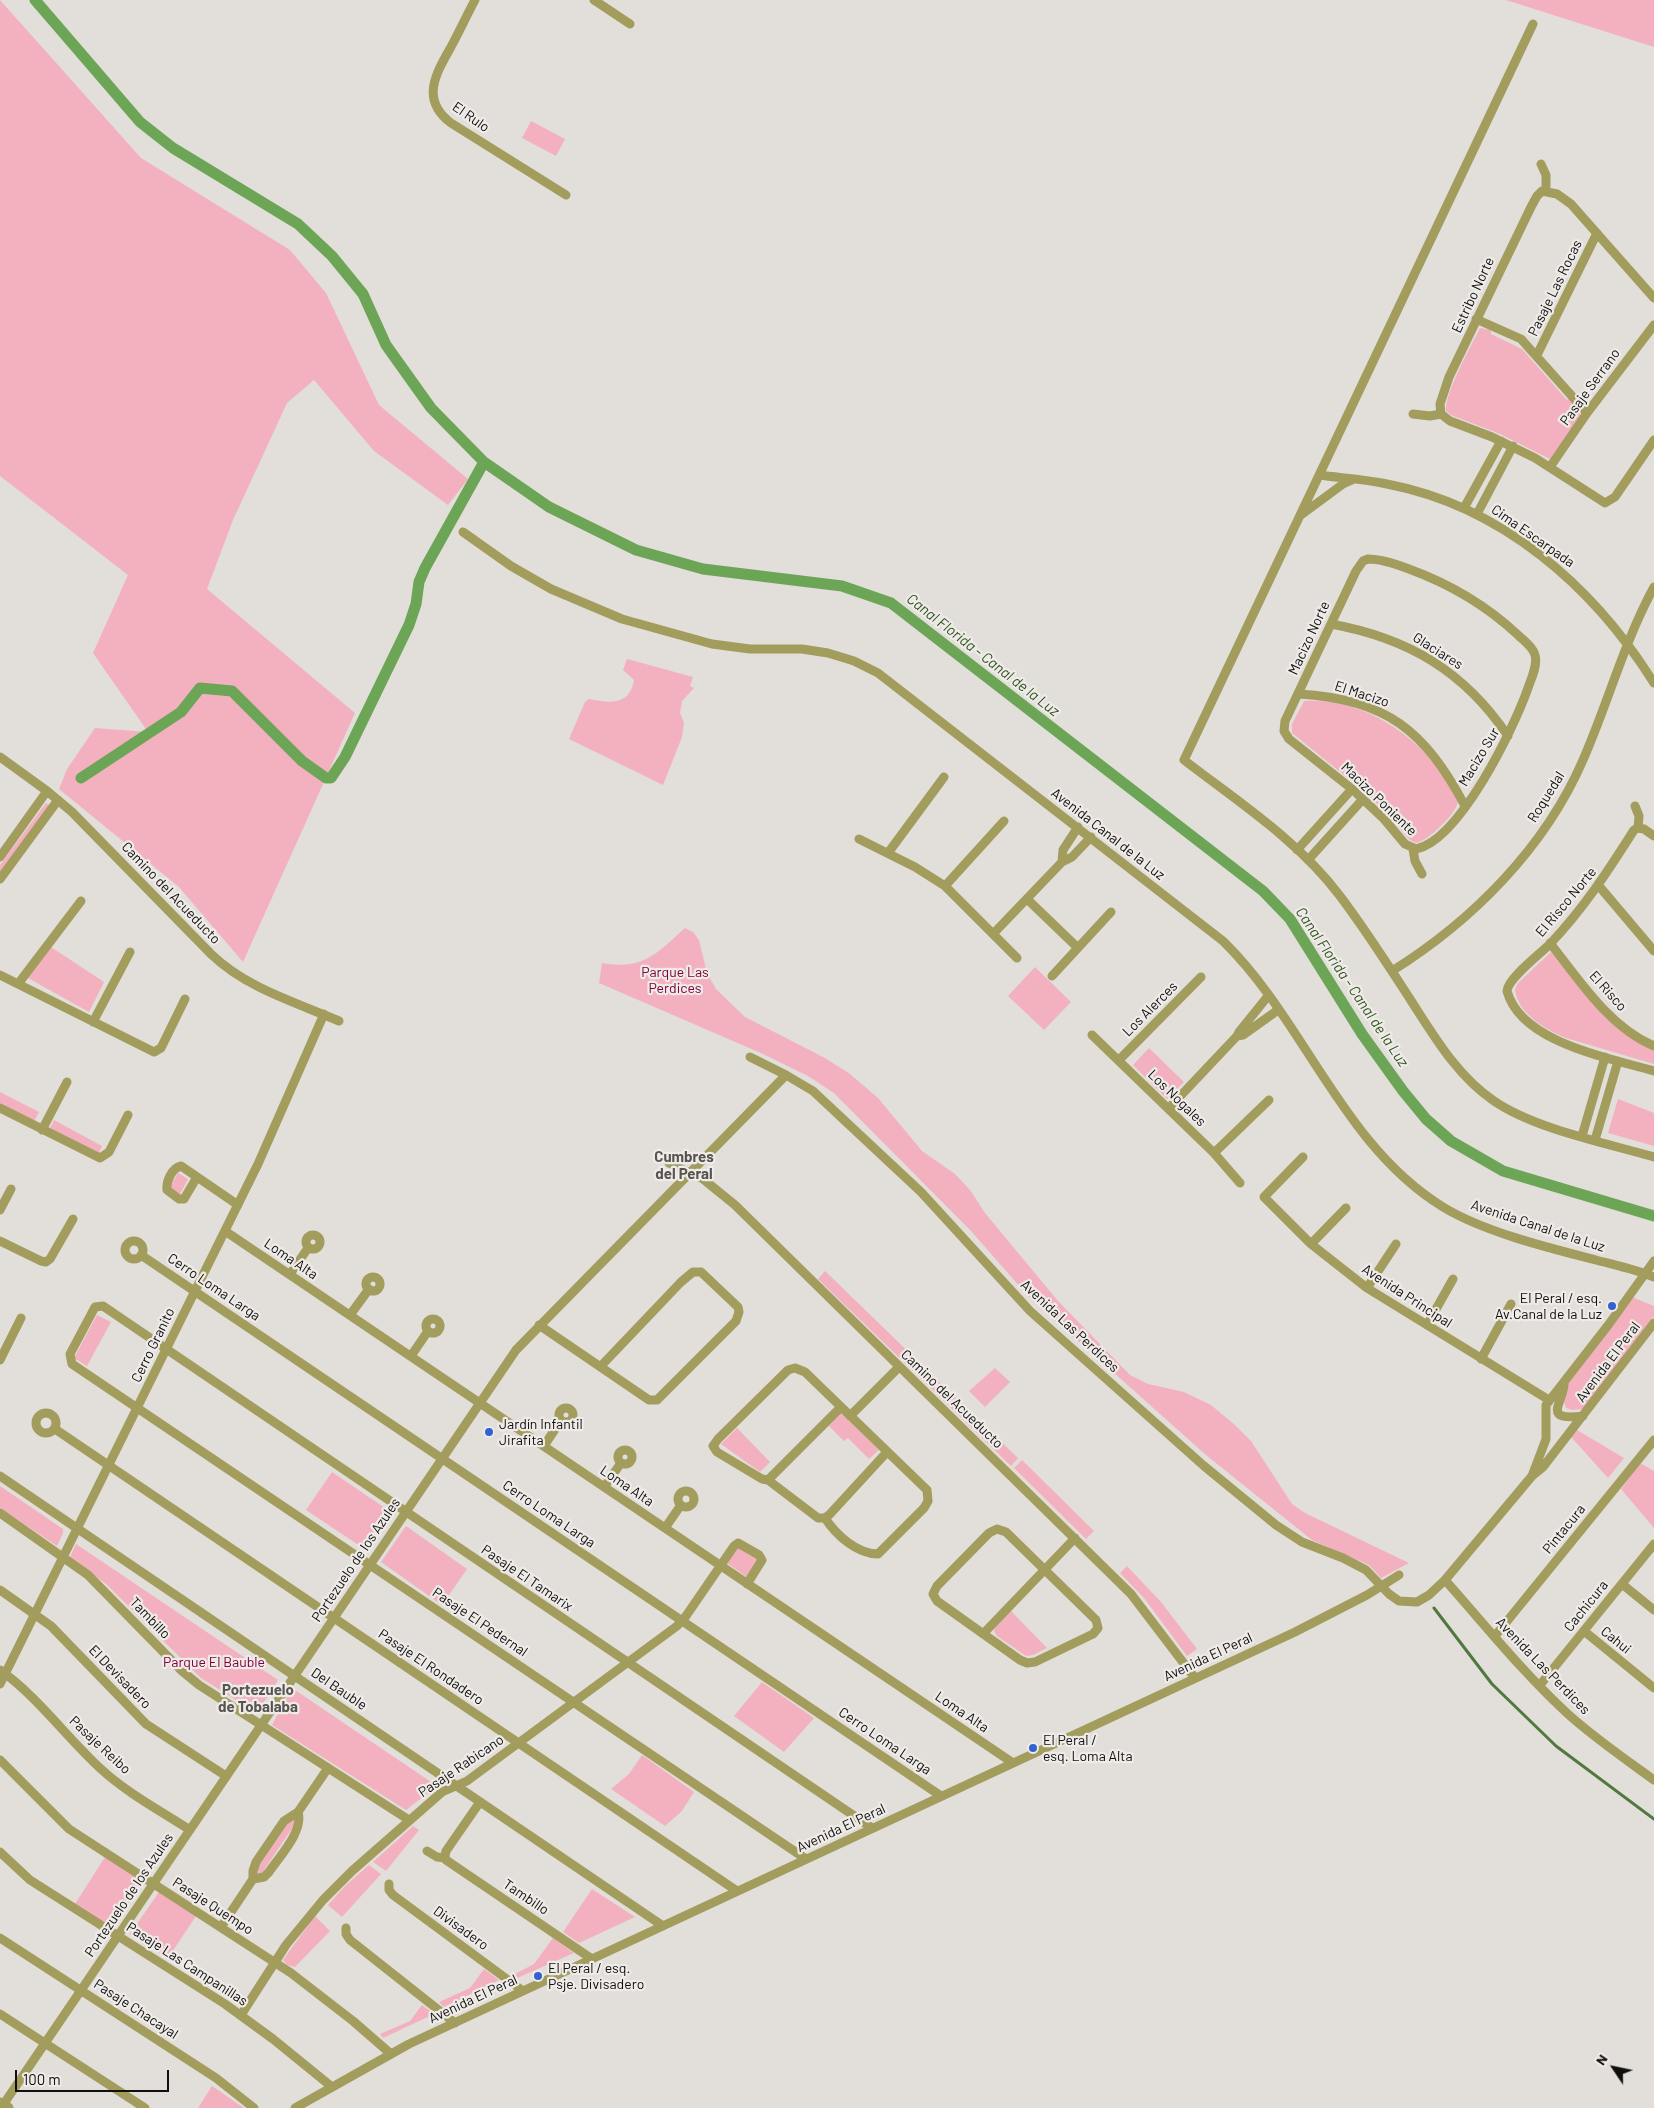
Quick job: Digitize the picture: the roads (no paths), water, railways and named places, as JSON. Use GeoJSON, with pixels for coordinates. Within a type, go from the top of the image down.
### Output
{"type":"FeatureCollection","features":[{"type":"Feature","properties":{"kind":"street","name":"El Rulo"},"geometry":{"type":"LineString","coordinates":[[475,0],[436,75],[433,96],[438,109],[451,123],[566,195]]}},
{"type":"Feature","properties":{"kind":"street"},"geometry":{"type":"LineString","coordinates":[[594,0],[630,24]]}},
{"type":"Feature","properties":{"kind":"street"},"geometry":{"type":"LineString","coordinates":[[1533,24],[1184,760],[1297,850],[1340,895],[1454,1064],[1478,1089],[1498,1104],[1519,1115],[1654,1158]]}},
{"type":"Feature","properties":{"kind":"street"},"geometry":{"type":"LineString","coordinates":[[1541,164],[1546,175],[1544,191],[1557,194],[1566,200],[1654,298]]}},
{"type":"Feature","properties":{"kind":"street","name":"Estribo Norte"},"geometry":{"type":"LineString","coordinates":[[1441,414],[1440,404],[1443,394],[1476,319],[1536,196],[1544,191]]}},
{"type":"Feature","properties":{"kind":"street","name":"Pasaje Las Rocas"},"geometry":{"type":"LineString","coordinates":[[1537,355],[1597,233]]}},
{"type":"Feature","properties":{"kind":"street"},"geometry":{"type":"LineString","coordinates":[[1476,319],[1517,337],[1537,355],[1587,413]]}},
{"type":"Feature","properties":{"kind":"street","name":"Pasaje Serrano"},"geometry":{"type":"LineString","coordinates":[[1550,466],[1587,413],[1654,325]]}},
{"type":"Feature","properties":{"kind":"street"},"geometry":{"type":"LineString","coordinates":[[1413,414],[1430,416],[1441,414],[1450,421],[1514,446],[1550,466],[1600,501],[1607,503],[1615,498],[1654,440]]}},
{"type":"Feature","properties":{"kind":"street"},"geometry":{"type":"LineString","coordinates":[[1464,508],[1501,441]]}},
{"type":"Feature","properties":{"kind":"street"},"geometry":{"type":"LineString","coordinates":[[1477,514],[1514,446]]}},
{"type":"Feature","properties":{"kind":"street","name":"Cima Escarpada"},"geometry":{"type":"LineString","coordinates":[[1318,475],[1410,489],[1477,514],[1522,542],[1565,574],[1591,600],[1628,645],[1654,683]]}},
{"type":"Feature","properties":{"kind":"street"},"geometry":{"type":"LineString","coordinates":[[1299,517],[1322,498],[1352,480]]}},
{"type":"Feature","properties":{"kind":"street","name":"Avenida Canal de la Luz"},"geometry":{"type":"LineString","coordinates":[[463,532],[538,581],[574,600],[622,619],[712,644],[815,651],[841,656],[866,667],[889,681],[1003,772],[1091,837],[1223,941],[1242,961],[1268,996],[1362,1132],[1403,1176],[1429,1198],[1458,1215],[1480,1224],[1569,1253],[1650,1275]]}},
{"type":"Feature","properties":{"kind":"street","name":"Macizo Norte"},"geometry":{"type":"LineString","coordinates":[[1284,731],[1285,721],[1356,571],[1365,560],[1378,560],[1398,565],[1456,590],[1494,614],[1531,648],[1536,656]]}},
{"type":"Feature","properties":{"kind":"street","name":"Roquedal"},"geometry":{"type":"LineString","coordinates":[[1392,971],[1427,948],[1473,910],[1508,875],[1560,804],[1582,762],[1628,645],[1654,587]]}},
{"type":"Feature","properties":{"kind":"street","name":"Glaciares"},"geometry":{"type":"LineString","coordinates":[[1331,624],[1376,634],[1412,648],[1430,658],[1477,696],[1494,715],[1508,736]]}},
{"type":"Feature","properties":{"kind":"street","name":"Macizo Sur"},"geometry":{"type":"LineString","coordinates":[[1413,849],[1422,847],[1430,842],[1446,828],[1485,779],[1508,736],[1529,684],[1536,656]]}},
{"type":"Feature","properties":{"kind":"street","name":"El Macizo"},"geometry":{"type":"LineString","coordinates":[[1299,694],[1327,696],[1348,701],[1374,709],[1397,721],[1419,739],[1438,760],[1465,806]]}},
{"type":"Feature","properties":{"kind":"street","name":"Macizo Poniente"},"geometry":{"type":"LineString","coordinates":[[1284,731],[1289,739],[1363,799],[1384,819],[1405,844],[1413,849],[1415,861],[1422,874]]}},
{"type":"Feature","properties":{"kind":"street","name":"Camino del Acueducto"},"geometry":{"type":"LineString","coordinates":[[0,757],[58,800],[222,964],[250,983],[339,1021]]}},
{"type":"Feature","properties":{"kind":"street"},"geometry":{"type":"LineString","coordinates":[[888,853],[944,777]]}},
{"type":"Feature","properties":{"kind":"street"},"geometry":{"type":"LineString","coordinates":[[1297,850],[1352,789]]}},
{"type":"Feature","properties":{"kind":"street"},"geometry":{"type":"LineString","coordinates":[[0,857],[47,790]]}},
{"type":"Feature","properties":{"kind":"street"},"geometry":{"type":"LineString","coordinates":[[1308,860],[1363,799]]}},
{"type":"Feature","properties":{"kind":"street"},"geometry":{"type":"LineString","coordinates":[[0,879],[58,800]]}},
{"type":"Feature","properties":{"kind":"street"},"geometry":{"type":"LineString","coordinates":[[1635,806],[1639,816],[1638,828],[1644,828],[1654,836]]}},
{"type":"Feature","properties":{"kind":"street"},"geometry":{"type":"LineString","coordinates":[[945,886],[1004,821]]}},
{"type":"Feature","properties":{"kind":"street"},"geometry":{"type":"LineString","coordinates":[[1062,862],[1064,850],[1078,828]]}},
{"type":"Feature","properties":{"kind":"street","name":"El Risco Norte"},"geometry":{"type":"LineString","coordinates":[[1605,1057],[1561,1042],[1537,1030],[1512,1002],[1508,988],[1513,979],[1550,943],[1599,886],[1634,830],[1638,828]]}},
{"type":"Feature","properties":{"kind":"street"},"geometry":{"type":"LineString","coordinates":[[993,934],[1062,862],[1072,857],[1091,837]]}},
{"type":"Feature","properties":{"kind":"street"},"geometry":{"type":"LineString","coordinates":[[859,839],[888,853],[945,886],[1017,958]]}},
{"type":"Feature","properties":{"kind":"street"},"geometry":{"type":"LineString","coordinates":[[1599,886],[1654,952]]}},
{"type":"Feature","properties":{"kind":"street"},"geometry":{"type":"LineString","coordinates":[[1027,899],[1078,948]]}},
{"type":"Feature","properties":{"kind":"street"},"geometry":{"type":"LineString","coordinates":[[18,984],[81,901]]}},
{"type":"Feature","properties":{"kind":"street"},"geometry":{"type":"LineString","coordinates":[[1052,976],[1111,912]]}},
{"type":"Feature","properties":{"kind":"street","name":"El Risco"},"geometry":{"type":"LineString","coordinates":[[1550,943],[1613,1017],[1634,1036],[1654,1046]]}},
{"type":"Feature","properties":{"kind":"street"},"geometry":{"type":"LineString","coordinates":[[93,1022],[130,952]]}},
{"type":"Feature","properties":{"kind":"street"},"geometry":{"type":"LineString","coordinates":[[0,975],[148,1050],[156,1051],[162,1046],[185,999]]}},
{"type":"Feature","properties":{"kind":"street","name":"Los Alerces"},"geometry":{"type":"LineString","coordinates":[[1119,1060],[1201,977]]}},
{"type":"Feature","properties":{"kind":"street"},"geometry":{"type":"LineString","coordinates":[[1169,1108],[1237,1036],[1268,996]]}},
{"type":"Feature","properties":{"kind":"street"},"geometry":{"type":"LineString","coordinates":[[1237,1036],[1243,1034],[1278,1010]]}},
{"type":"Feature","properties":{"kind":"street","name":"Cerro Granito"},"geometry":{"type":"LineString","coordinates":[[0,1684],[3,1672],[78,1529],[258,1164],[324,1014]]}},
{"type":"Feature","properties":{"kind":"street","name":"Los Nogales"},"geometry":{"type":"LineString","coordinates":[[1092,1035],[1169,1108],[1214,1153],[1240,1183]]}},
{"type":"Feature","properties":{"kind":"street"},"geometry":{"type":"LineString","coordinates":[[1582,1136],[1605,1057],[1654,1072]]}},
{"type":"Feature","properties":{"kind":"street","name":"Avenida Las Perdices"},"geometry":{"type":"LineString","coordinates":[[750,1058],[786,1074],[813,1091],[921,1192],[1030,1311],[1204,1466],[1276,1525],[1302,1542],[1366,1570],[1389,1594]]}},
{"type":"Feature","properties":{"kind":"street"},"geometry":{"type":"LineString","coordinates":[[1595,1140],[1618,1061]]}},
{"type":"Feature","properties":{"kind":"street","name":"Portezuelo de los Azules"},"geometry":{"type":"LineString","coordinates":[[4,2105],[516,1350],[786,1074]]}},
{"type":"Feature","properties":{"kind":"street"},"geometry":{"type":"LineString","coordinates":[[42,1130],[66,1082]]}},
{"type":"Feature","properties":{"kind":"street"},"geometry":{"type":"LineString","coordinates":[[1214,1153],[1269,1100]]}},
{"type":"Feature","properties":{"kind":"street"},"geometry":{"type":"LineString","coordinates":[[0,1108],[100,1158],[107,1154],[128,1114]]}},
{"type":"Feature","properties":{"kind":"street","name":"Avenida Principal"},"geometry":{"type":"LineString","coordinates":[[1303,1157],[1264,1197],[1312,1244],[1367,1288],[1549,1400]]}},
{"type":"Feature","properties":{"kind":"street","name":"Camino del Acueducto"},"geometry":{"type":"LineString","coordinates":[[669,1162],[690,1171],[718,1190],[735,1205],[1075,1538],[1131,1594],[1195,1678]]}},
{"type":"Feature","properties":{"kind":"street"},"geometry":{"type":"LineString","coordinates":[[197,1177],[238,1205]]}},
{"type":"Feature","properties":{"kind":"street"},"geometry":{"type":"LineString","coordinates":[[0,1210],[11,1189]]}},
{"type":"Feature","properties":{"kind":"street"},"geometry":{"type":"LineString","coordinates":[[1312,1244],[1346,1208]]}},
{"type":"Feature","properties":{"kind":"street"},"geometry":{"type":"LineString","coordinates":[[0,1241],[46,1262],[50,1259],[73,1219]]}},
{"type":"Feature","properties":{"kind":"street","name":"Loma Alta"},"geometry":{"type":"LineString","coordinates":[[225,1231],[1013,1763]]}},
{"type":"Feature","properties":{"kind":"street"},"geometry":{"type":"LineString","coordinates":[[1367,1288],[1396,1244]]}},
{"type":"Feature","properties":{"kind":"street"},"geometry":{"type":"LineString","coordinates":[[290,1274],[308,1248]]}},
{"type":"Feature","properties":{"kind":"street","name":"Cerro Loma Larga"},"geometry":{"type":"LineString","coordinates":[[142,1255],[941,1796]]}},
{"type":"Feature","properties":{"kind":"street","name":"Avenida El Peral"},"geometry":{"type":"LineString","coordinates":[[1532,1476],[1546,1440],[1545,1412],[1549,1400],[1650,1275],[1654,1261]]}},
{"type":"Feature","properties":{"kind":"street"},"geometry":{"type":"LineString","coordinates":[[539,1325],[649,1400],[657,1400],[736,1320],[739,1312],[738,1307],[701,1272],[693,1272],[601,1366]]}},
{"type":"Feature","properties":{"kind":"street"},"geometry":{"type":"LineString","coordinates":[[1427,1326],[1453,1279]]}},
{"type":"Feature","properties":{"kind":"street"},"geometry":{"type":"LineString","coordinates":[[350,1315],[368,1289]]}},
{"type":"Feature","properties":{"kind":"street"},"geometry":{"type":"LineString","coordinates":[[1481,1359],[1511,1304]]}},
{"type":"Feature","properties":{"kind":"street","name":"Pasaje El Tamarix"},"geometry":{"type":"LineString","coordinates":[[81,1334],[93,1309],[101,1305],[872,1828]]}},
{"type":"Feature","properties":{"kind":"street"},"geometry":{"type":"LineString","coordinates":[[0,1360],[3,1346],[21,1318]]}},
{"type":"Feature","properties":{"kind":"street","name":"Avenida El Peral"},"geometry":{"type":"LineString","coordinates":[[1389,1594],[1399,1601],[1417,1602],[1429,1595],[1445,1580],[1532,1476],[1543,1468],[1654,1323]]}},
{"type":"Feature","properties":{"kind":"street"},"geometry":{"type":"LineString","coordinates":[[411,1356],[428,1331]]}},
{"type":"Feature","properties":{"kind":"street","name":"Pasaje El Pedernal"},"geometry":{"type":"LineString","coordinates":[[81,1334],[70,1354],[72,1364],[806,1859]]}},
{"type":"Feature","properties":{"kind":"street"},"geometry":{"type":"LineString","coordinates":[[850,1416],[899,1367]]}},
{"type":"Feature","properties":{"kind":"street"},"geometry":{"type":"LineString","coordinates":[[825,1518],[830,1526],[846,1542],[870,1554],[878,1554],[924,1508],[928,1500],[927,1490],[805,1372],[795,1368],[788,1370],[718,1439],[714,1446],[717,1452],[762,1479],[768,1480],[818,1518],[825,1518],[887,1452]]}},
{"type":"Feature","properties":{"kind":"street","name":"Avenida El Peral"},"geometry":{"type":"LineString","coordinates":[[1564,1381],[1564,1388],[1556,1405],[1557,1410],[1561,1415],[1569,1418],[1583,1416]]}},
{"type":"Feature","properties":{"kind":"street"},"geometry":{"type":"LineString","coordinates":[[768,1480],[841,1407]]}},
{"type":"Feature","properties":{"kind":"street"},"geometry":{"type":"LineString","coordinates":[[544,1446],[561,1420]]}},
{"type":"Feature","properties":{"kind":"street","name":"Pasaje El Rondadero"},"geometry":{"type":"LineString","coordinates":[[55,1429],[737,1891]]}},
{"type":"Feature","properties":{"kind":"street","name":"Pintacura"},"geometry":{"type":"LineString","coordinates":[[1495,1636],[1654,1440]]}},
{"type":"Feature","properties":{"kind":"street"},"geometry":{"type":"LineString","coordinates":[[604,1487],[621,1463],[618,1459],[620,1452],[624,1450],[629,1451]]}},
{"type":"Feature","properties":{"kind":"street","name":"Del Bauble"},"geometry":{"type":"LineString","coordinates":[[0,1476],[663,1926]]}},
{"type":"Feature","properties":{"kind":"street"},"geometry":{"type":"LineString","coordinates":[[665,1528],[681,1505]]}},
{"type":"Feature","properties":{"kind":"street","name":"Tambillo"},"geometry":{"type":"LineString","coordinates":[[0,1513],[95,1581],[191,1679],[409,1820]]}},
{"type":"Feature","properties":{"kind":"street"},"geometry":{"type":"LineString","coordinates":[[997,1529],[1006,1532],[1096,1620],[1098,1628],[1094,1634],[1035,1662],[1027,1663],[983,1634],[937,1601],[933,1594],[937,1586],[990,1533],[997,1529]]}},
{"type":"Feature","properties":{"kind":"street"},"geometry":{"type":"LineString","coordinates":[[983,1634],[1075,1538]]}},
{"type":"Feature","properties":{"kind":"street","name":"Pasaje Rabicano"},"geometry":{"type":"LineString","coordinates":[[241,2015],[298,1928],[323,1900],[442,1792],[467,1782],[682,1621],[738,1543],[759,1555],[761,1562],[747,1584]]}},
{"type":"Feature","properties":{"kind":"street","name":"Cachicura"},"geometry":{"type":"LineString","coordinates":[[1540,1685],[1654,1544]]}},
{"type":"Feature","properties":{"kind":"street","name":"Avenida El Peral"},"geometry":{"type":"LineString","coordinates":[[295,2108],[391,2054],[455,2023],[1313,1623],[1399,1575]]}},
{"type":"Feature","properties":{"kind":"street","name":"Avenida Las Perdices"},"geometry":{"type":"LineString","coordinates":[[1445,1580],[1540,1685],[1590,1733],[1654,1780]]}},
{"type":"Feature","properties":{"kind":"street"},"geometry":{"type":"LineString","coordinates":[[1622,1584],[1654,1610]]}},
{"type":"Feature","properties":{"kind":"street","name":"El Devisadero"},"geometry":{"type":"LineString","coordinates":[[0,1590],[56,1630],[146,1724],[226,1776]]}},
{"type":"Feature","properties":{"kind":"street","name":"Cahui"},"geometry":{"type":"LineString","coordinates":[[1584,1631],[1654,1688]]}},
{"type":"Feature","properties":{"kind":"street","name":"Pasaje Reibo"},"geometry":{"type":"LineString","coordinates":[[3,1672],[17,1683],[102,1770],[119,1784],[190,1830]]}},
{"type":"Feature","properties":{"kind":"street","name":"Pasaje Quempo"},"geometry":{"type":"LineString","coordinates":[[0,1760],[64,1825],[275,1962],[354,2021],[391,2054]]}},
{"type":"Feature","properties":{"kind":"street"},"geometry":{"type":"LineString","coordinates":[[221,1927],[253,1878],[252,1871],[256,1862],[284,1821],[298,1812],[328,1768]]}},
{"type":"Feature","properties":{"kind":"street"},"geometry":{"type":"LineString","coordinates":[[445,1858],[446,1851],[480,1802]]}},
{"type":"Feature","properties":{"kind":"street"},"geometry":{"type":"LineString","coordinates":[[253,1878],[264,1877],[269,1872],[298,1828],[300,1818],[298,1812]]}},
{"type":"Feature","properties":{"kind":"street","name":"Tambillo"},"geometry":{"type":"LineString","coordinates":[[427,1851],[437,1857],[445,1858],[592,1959]]}},
{"type":"Feature","properties":{"kind":"street","name":"Pasaje Las Campanillas"},"geometry":{"type":"LineString","coordinates":[[0,1852],[30,1880],[241,2015],[332,2087]]}},
{"type":"Feature","properties":{"kind":"street","name":"Divisadero"},"geometry":{"type":"LineString","coordinates":[[389,1884],[389,1890],[393,1895],[523,1991]]}},
{"type":"Feature","properties":{"kind":"street"},"geometry":{"type":"LineString","coordinates":[[346,1928],[346,1934],[350,1940],[455,2023]]}},
{"type":"Feature","properties":{"kind":"street","name":"Pasaje Chacayal"},"geometry":{"type":"LineString","coordinates":[[0,1938],[216,2078],[254,2108]]}},
{"type":"Feature","properties":{"kind":"street"},"geometry":{"type":"LineString","coordinates":[[0,2014],[145,2108]]}},
{"type":"Feature","properties":{"kind":"waterway","name":"Canal Florida - Canal de la Luz"},"geometry":{"type":"LineString","coordinates":[[35,0],[140,122],[173,148],[298,224],[332,256],[363,294],[386,345],[431,408],[484,462],[549,507],[636,550],[703,569],[842,586],[891,603],[1263,891],[1290,919],[1362,1034],[1403,1091],[1426,1119],[1451,1141],[1503,1171],[1654,1216]]}},
{"type":"Feature","properties":{"kind":"waterway"},"geometry":{"type":"LineString","coordinates":[[81,778],[181,712],[200,688],[232,691],[302,761],[326,778],[331,778],[345,757],[409,625],[416,604],[419,582],[425,568],[484,462]]}},
{"type":"Feature","properties":{"kind":"waterway"},"geometry":{"type":"LineString","coordinates":[[1434,1608],[1492,1684],[1556,1746],[1654,1819]]}},
{"type":"Feature","properties":{"kind":"place","name":"El Peral / esq. Av.Canal de la Luz"},"geometry":{"type":"Point","coordinates":[1612,1306]}},
{"type":"Feature","properties":{"kind":"place","name":"Jardín Infantil Jirafita"},"geometry":{"type":"Point","coordinates":[489,1432]}},
{"type":"Feature","properties":{"kind":"place","name":"El Peral / esq. Loma Alta"},"geometry":{"type":"Point","coordinates":[1033,1748]}},
{"type":"Feature","properties":{"kind":"place","name":"El Peral / esq. Psje. Divisadero"},"geometry":{"type":"Point","coordinates":[538,1976]}},
{"type":"Feature","properties":{"kind":"district","name":"Cumbres del Peral"},"geometry":{"type":"Point","coordinates":[684,1166]}},
{"type":"Feature","properties":{"kind":"district","name":"Portezuelo de Tobalaba"},"geometry":{"type":"Point","coordinates":[258,1698]}},
{"type":"Feature","properties":{"kind":"park label","name":"Parque Las Perdices"},"geometry":{"type":"Point","coordinates":[675,980]}},
{"type":"Feature","properties":{"kind":"park label","name":"Parque El Bauble"},"geometry":{"type":"Point","coordinates":[214,1662]}}]}
